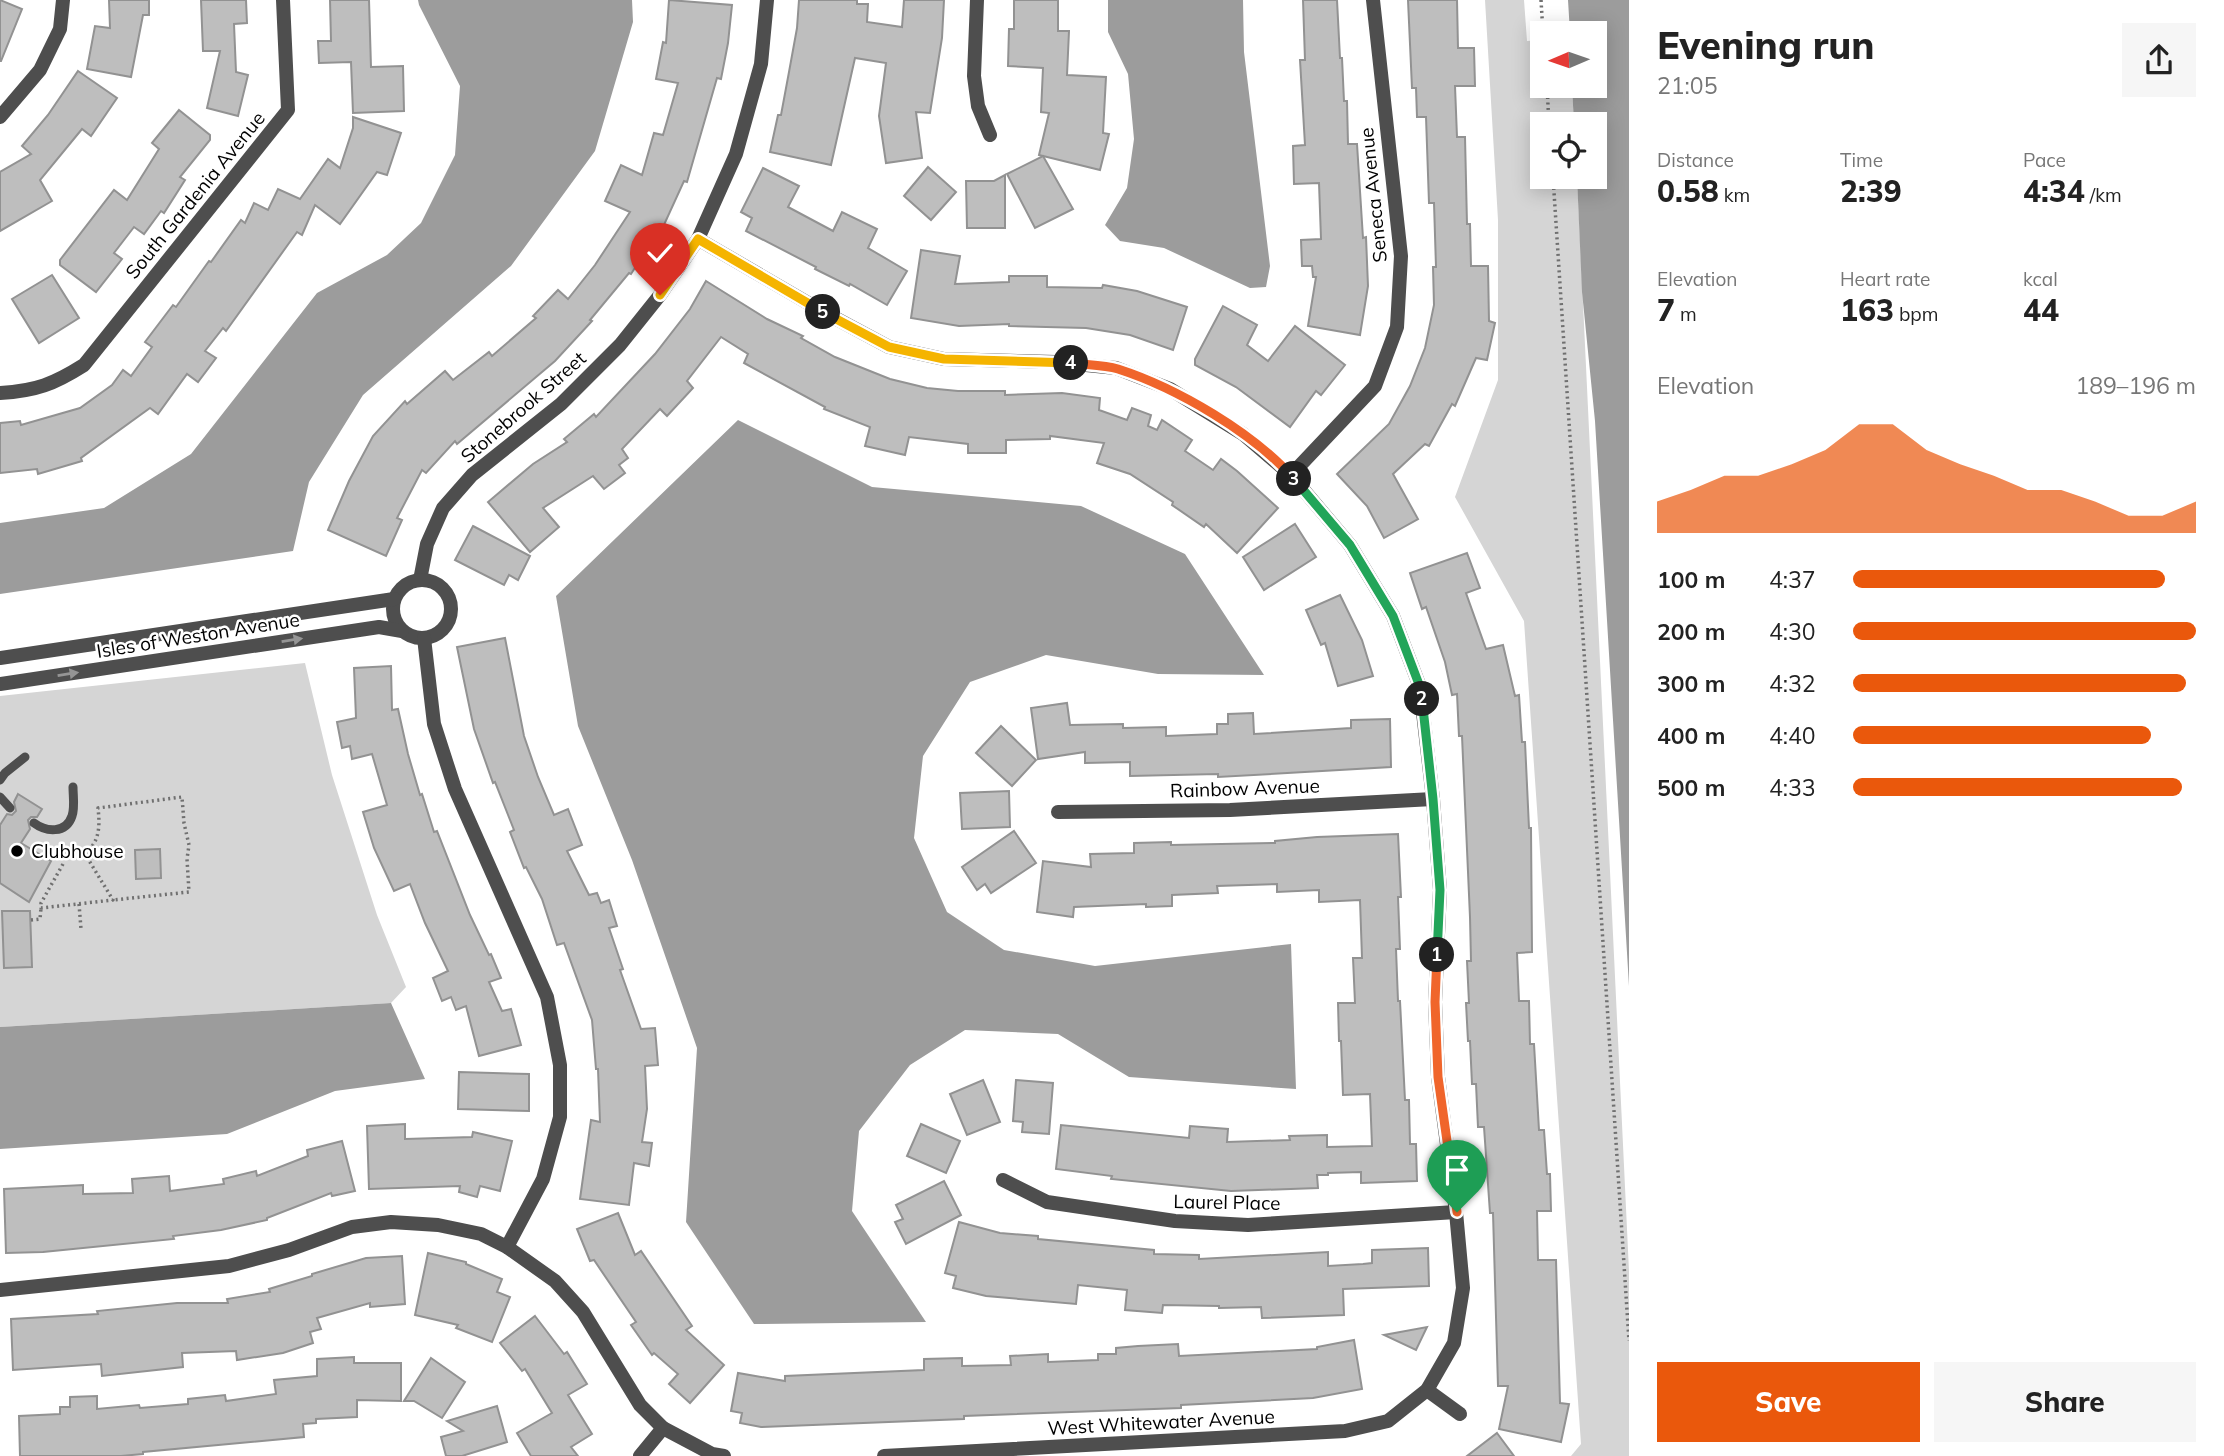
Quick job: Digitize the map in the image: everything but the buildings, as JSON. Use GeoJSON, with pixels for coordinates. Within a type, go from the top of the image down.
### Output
{"type":"FeatureCollection","features":[{"type":"Feature","properties":{"kind":"street"},"geometry":{"type":"LineString","coordinates":[[0,117],[40,69],[60,29],[62,0]]}},
{"type":"Feature","properties":{"kind":"street","name":"South Gardenia Avenue"},"geometry":{"type":"LineString","coordinates":[[0,393],[22,392],[56,382],[84,365],[288,110],[282,0]]}},
{"type":"Feature","properties":{"kind":"street","name":"Stonebrook Street"},"geometry":{"type":"LineString","coordinates":[[420,580],[426,544],[443,508],[472,475],[561,404],[620,345],[660,295],[698,239],[736,153],[761,64],[767,0]]}},
{"type":"Feature","properties":{"kind":"street"},"geometry":{"type":"LineString","coordinates":[[977,0],[974,76],[978,106],[990,135]]}},
{"type":"Feature","properties":{"kind":"street","name":"Seneca Avenue"},"geometry":{"type":"LineString","coordinates":[[1291,475],[1375,386],[1397,327],[1401,256],[1373,0]]}},
{"type":"Feature","properties":{"kind":"street"},"geometry":{"type":"LineString","coordinates":[[698,239],[889,347],[944,359],[1056,362],[1116,368],[1170,389],[1243,434],[1291,475],[1350,545],[1393,616],[1420,687],[1440,890],[1435,1002],[1438,1077],[1457,1212],[1463,1288],[1454,1343],[1427,1390],[1460,1414]]}},
{"type":"Feature","properties":{"kind":"street"},"geometry":{"type":"LineString","coordinates":[[420,580],[431,581],[441,587],[448,596],[451,607],[444,628],[435,635],[424,638],[412,637],[402,631],[393,611],[394,599],[400,590],[409,583],[420,580]]}},
{"type":"Feature","properties":{"kind":"street","name":"Isles of Weston Avenue"},"geometry":{"type":"LineString","coordinates":[[0,657],[394,599]]}},
{"type":"Feature","properties":{"kind":"street","name":"Isles of Weston Avenue"},"geometry":{"type":"LineString","coordinates":[[0,684],[379,627],[402,631]]}},
{"type":"Feature","properties":{"kind":"street"},"geometry":{"type":"LineString","coordinates":[[424,638],[434,724],[455,789],[547,997],[560,1065],[559,1117],[543,1179],[507,1247]]}},
{"type":"Feature","properties":{"kind":"street","name":"Rainbow Avenue"},"geometry":{"type":"LineString","coordinates":[[1058,812],[1230,810],[1433,799]]}},
{"type":"Feature","properties":{"kind":"street","name":"Laurel Place"},"geometry":{"type":"LineString","coordinates":[[1003,1180],[1047,1202],[1175,1221],[1248,1225],[1457,1212]]}},
{"type":"Feature","properties":{"kind":"street"},"geometry":{"type":"LineString","coordinates":[[0,1290],[229,1266],[289,1250],[352,1227],[391,1222],[438,1225],[481,1234],[507,1247],[555,1281],[583,1312],[639,1405],[663,1428],[712,1454],[724,1456]]}},
{"type":"Feature","properties":{"kind":"street","name":"West Whitewater Avenue"},"geometry":{"type":"LineString","coordinates":[[884,1456],[1345,1431],[1388,1421],[1427,1390]]}},
{"type":"Feature","properties":{"kind":"street"},"geometry":{"type":"LineString","coordinates":[[640,1456],[663,1428]]}},
{"type":"Feature","properties":{"kind":"lane"},"geometry":{"type":"LineString","coordinates":[[0,780],[25,757]]}},
{"type":"Feature","properties":{"kind":"lane"},"geometry":{"type":"LineString","coordinates":[[34,823],[52,831],[63,828],[72,817],[73,787]]}},
{"type":"Feature","properties":{"kind":"lane"},"geometry":{"type":"LineString","coordinates":[[0,797],[10,808]]}},
{"type":"Feature","properties":{"kind":"path"},"geometry":{"type":"LineString","coordinates":[[1541,0],[1542,21]]}},
{"type":"Feature","properties":{"kind":"path"},"geometry":{"type":"LineString","coordinates":[[1554,189],[1629,1341]]}},
{"type":"Feature","properties":{"kind":"path"},"geometry":{"type":"LineString","coordinates":[[41,908],[189,892],[189,845],[182,797],[97,808],[100,826],[94,844],[85,854],[113,900]]}},
{"type":"Feature","properties":{"kind":"path"},"geometry":{"type":"LineString","coordinates":[[31,920],[40,919],[41,903],[63,864]]}},
{"type":"Feature","properties":{"kind":"path"},"geometry":{"type":"LineString","coordinates":[[79,904],[81,929]]}},
{"type":"Feature","properties":{"kind":"shaded area"},"geometry":{"type":"Polygon","coordinates":[[[418,0],[632,0],[633,22],[595,151],[511,266],[363,395],[309,482],[293,551],[0,594],[0,523],[104,508],[191,454],[317,293],[387,255],[421,223],[455,155],[460,86],[418,0]]]}},
{"type":"Feature","properties":{"kind":"shaded area"},"geometry":{"type":"Polygon","coordinates":[[[1108,0],[1243,0],[1244,52],[1270,266],[1266,287],[1250,288],[1164,248],[1120,241],[1105,225],[1127,188],[1134,139],[1128,74],[1108,32],[1108,0]]]}},
{"type":"Feature","properties":{"kind":"shaded area"},"geometry":{"type":"Polygon","coordinates":[[[1485,0],[1524,0],[1527,41],[1530,41],[1530,98],[1573,98],[1573,112],[1530,112],[1530,189],[1578,189],[1629,1271],[1629,1456],[1571,1456],[1581,1444],[1524,621],[1455,497],[1498,380],[1498,220],[1485,0]]]}},
{"type":"Feature","properties":{"kind":"shaded area"},"geometry":{"type":"Polygon","coordinates":[[[1568,0],[1629,0],[1629,986],[1595,421],[1582,292],[1578,189],[1607,189],[1607,112],[1573,112],[1573,98],[1607,98],[1607,21],[1569,21],[1568,0]]]}},
{"type":"Feature","properties":{"kind":"shaded area"},"geometry":{"type":"Polygon","coordinates":[[[738,420],[872,487],[1081,506],[1185,554],[1264,675],[1158,674],[1046,655],[970,682],[923,756],[914,838],[947,912],[1004,950],[1095,966],[1291,944],[1296,1089],[1129,1077],[1058,1034],[965,1030],[910,1065],[859,1131],[852,1211],[926,1322],[754,1324],[686,1222],[697,1048],[632,860],[578,726],[556,596],[738,420]]]}},
{"type":"Feature","properties":{"kind":"shaded area"},"geometry":{"type":"Polygon","coordinates":[[[305,663],[332,775],[377,915],[406,987],[391,1003],[0,1027],[0,696],[305,663]]]}},
{"type":"Feature","properties":{"kind":"shaded area"},"geometry":{"type":"Polygon","coordinates":[[[391,1003],[425,1079],[335,1091],[227,1134],[0,1149],[0,1027],[391,1003]]]}},
{"type":"Feature","properties":{"kind":"place","name":"Clubhouse"},"geometry":{"type":"Point","coordinates":[17,851]}},
{"type":"Feature","properties":{"kind":"route"},"geometry":{"type":"LineString","coordinates":[[660,295],[698,239],[889,347],[944,359],[1056,362],[1116,368],[1170,389],[1243,434],[1291,475],[1350,545],[1393,616],[1420,687],[1440,890],[1435,1002],[1438,1077],[1457,1212]]}}]}
